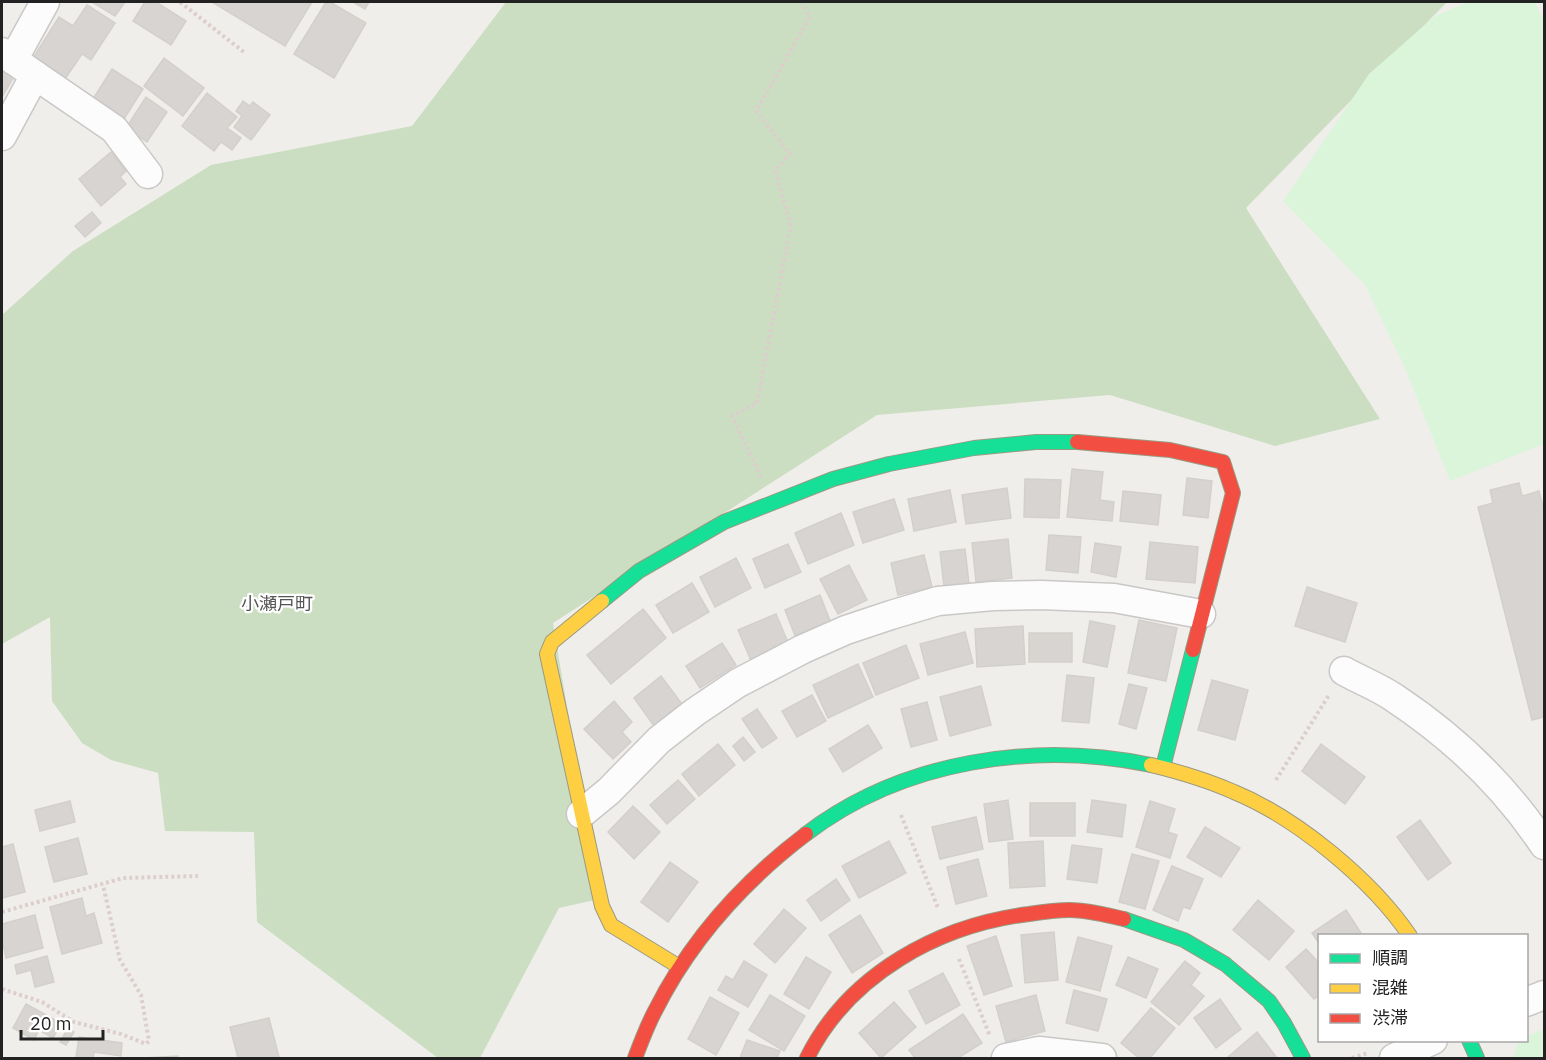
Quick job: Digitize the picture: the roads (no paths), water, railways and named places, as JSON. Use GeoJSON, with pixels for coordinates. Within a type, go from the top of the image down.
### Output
{"type":"FeatureCollection","features":[{"type":"Feature","properties":{"kind":"street"},"geometry":{"type":"LineString","coordinates":[[2,136],[17,62],[45,2]]}},
{"type":"Feature","properties":{"kind":"street"},"geometry":{"type":"LineString","coordinates":[[17,62],[114,129],[148,174]]}},
{"type":"Feature","properties":{"kind":"street"},"geometry":{"type":"LineString","coordinates":[[678,966],[611,925],[602,906],[547,654],[552,642],[639,571],[724,522],[833,479],[889,464],[974,448],[1036,442],[1081,442],[1170,450],[1223,462],[1233,493],[1163,767]]}},
{"type":"Feature","properties":{"kind":"street"},"geometry":{"type":"LineString","coordinates":[[581,814],[609,791],[659,740],[694,712],[738,683],[803,649],[846,630],[891,615],[938,601],[1041,595],[1114,598],[1201,614]]}},
{"type":"Feature","properties":{"kind":"street"},"geometry":{"type":"LineString","coordinates":[[1344,671],[1392,697],[1464,751],[1496,783],[1543,840]]}},
{"type":"Feature","properties":{"kind":"street"},"geometry":{"type":"LineString","coordinates":[[634,1059],[648,1024],[678,966],[714,919],[774,856],[827,819],[900,782],[963,765],[1030,754],[1058,753],[1091,756],[1163,767],[1236,793],[1262,805],[1350,868],[1372,889],[1408,934]]}},
{"type":"Feature","properties":{"kind":"street"},"geometry":{"type":"LineString","coordinates":[[807,1059],[836,1013],[874,975],[904,955],[948,932],[992,919],[1070,910],[1138,923],[1182,939],[1216,957],[1271,1003],[1294,1039],[1303,1059]]}},
{"type":"Feature","properties":{"kind":"street"},"geometry":{"type":"LineString","coordinates":[[1528,1002],[1545,995]]}},
{"type":"Feature","properties":{"kind":"street"},"geometry":{"type":"LineString","coordinates":[[1394,1059],[1431,1042]]}},
{"type":"Feature","properties":{"kind":"street"},"geometry":{"type":"LineString","coordinates":[[1469,1042],[1477,1059]]}},
{"type":"Feature","properties":{"kind":"street"},"geometry":{"type":"LineString","coordinates":[[1006,1059],[1040,1051],[1102,1059]]}},
{"type":"Feature","properties":{"kind":"district","name":"小瀬戸町"},"geometry":{"type":"Point","coordinates":[277,603]}}]}
